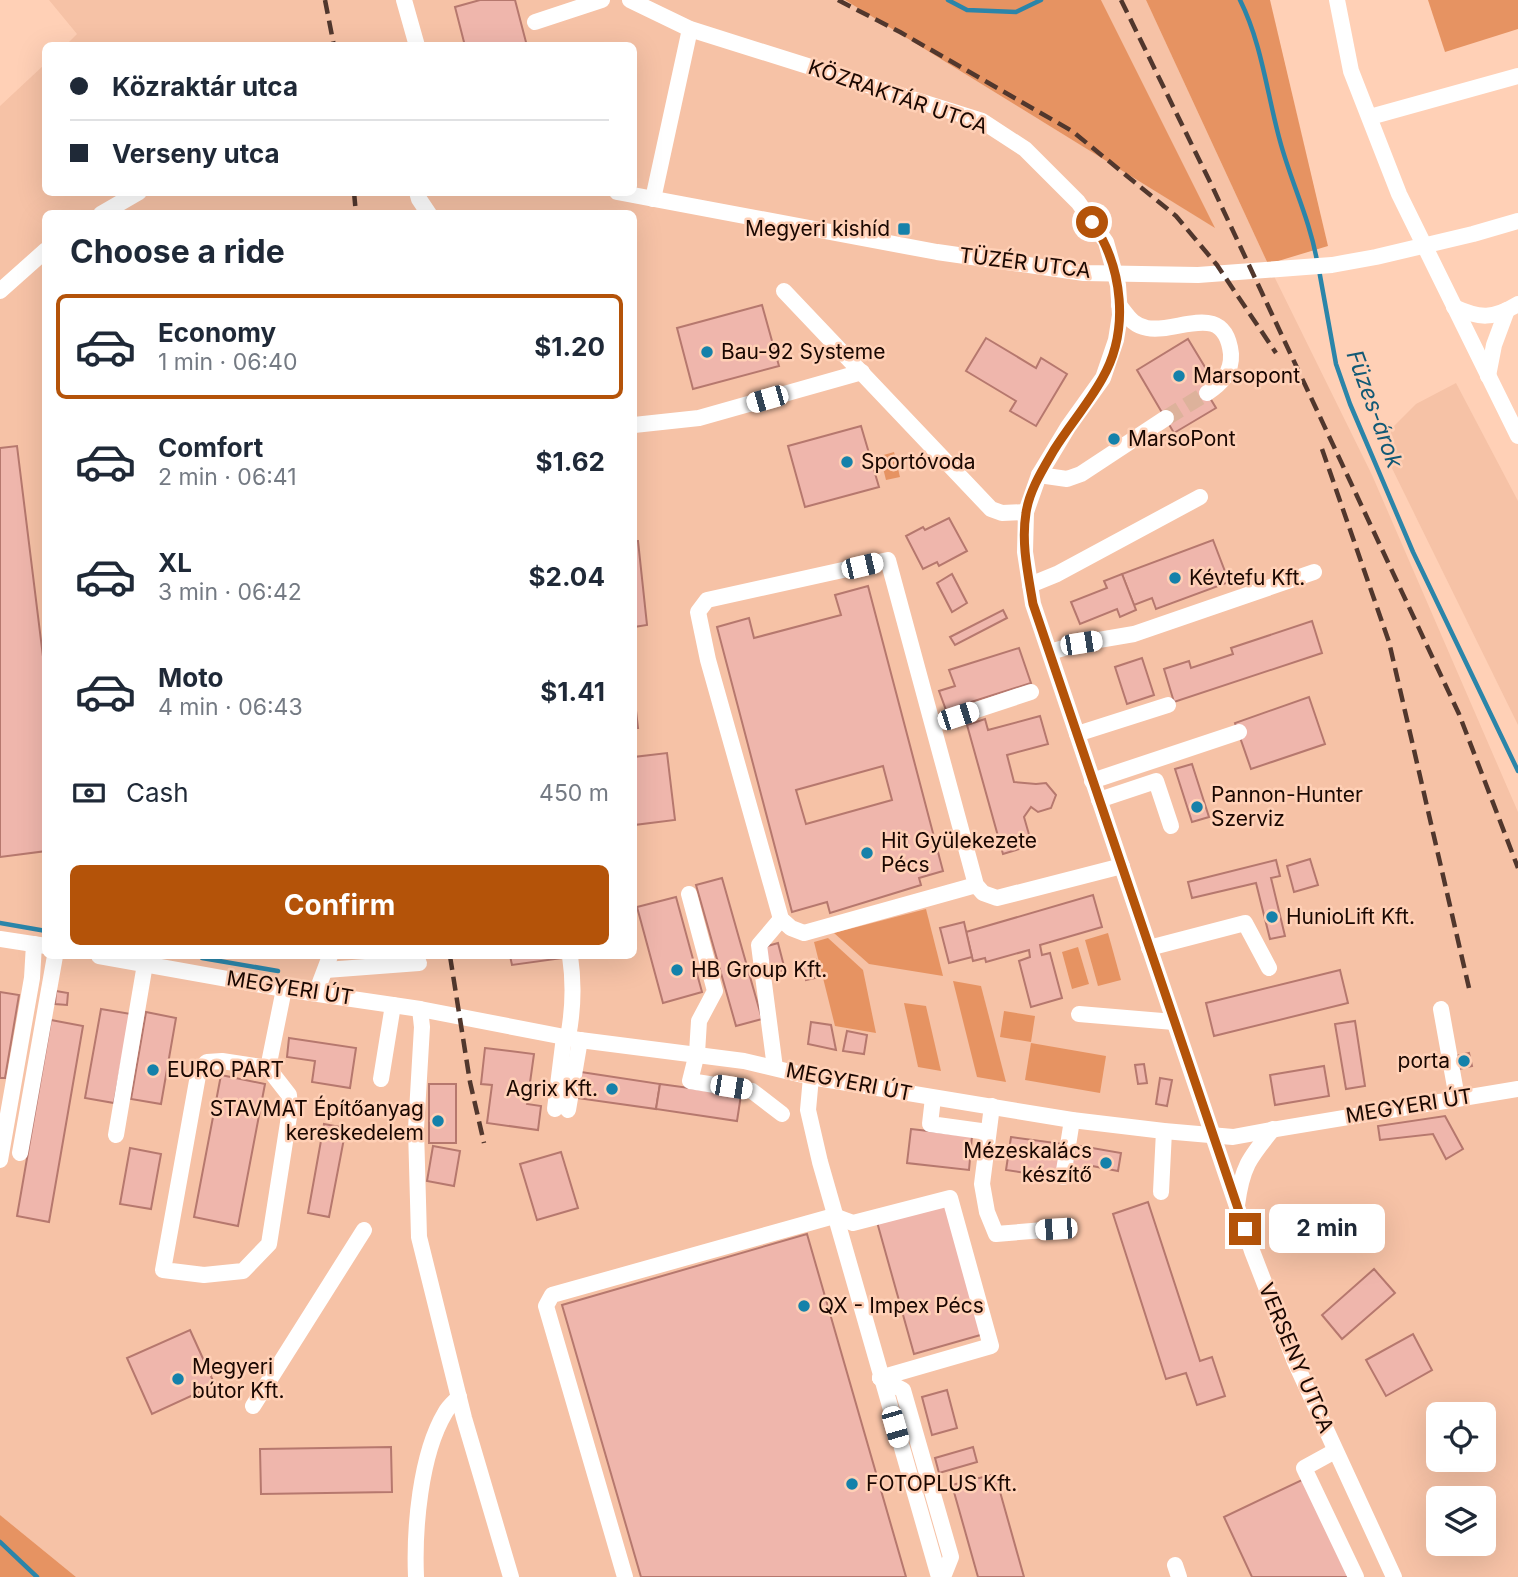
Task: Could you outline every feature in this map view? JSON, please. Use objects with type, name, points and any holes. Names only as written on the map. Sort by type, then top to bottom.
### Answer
[{"type":"street","points":[[404,0],[416,42]]},
{"type":"street","points":[[535,22],[602,0]]},
{"type":"street","name":"KÖZRAKTÁR UTCA","points":[[630,0],[690,29],[982,121],[1026,149],[1078,202],[1105,242],[1118,285],[1116,340],[1103,377],[1040,475],[1026,512],[1025,552],[1033,604],[1212,1134]]},
{"type":"street","points":[[1337,0],[1351,71],[1398,194],[1518,436]]},
{"type":"street","points":[[653,199],[690,29]]},
{"type":"street","points":[[1370,117],[1518,76]]},
{"type":"street","points":[[108,210],[132,196]]},
{"type":"street","name":"TÜZÉR UTCA","points":[[637,196],[937,252],[1084,273],[1198,275],[1289,270],[1376,257],[1518,221]]},
{"type":"street","points":[[0,291],[42,254]]},
{"type":"street","points":[[784,291],[991,509],[1002,513],[1026,512]]},
{"type":"street","points":[[1119,304],[1133,323],[1150,329]]},
{"type":"street","points":[[1454,307],[1480,317],[1513,307]]},
{"type":"street","points":[[1488,376],[1494,345],[1513,307]]},
{"type":"street","points":[[1116,340],[1131,333],[1198,321],[1214,325],[1222,331],[1229,345],[1229,366],[1221,384],[1207,393]]},
{"type":"street","points":[[637,425],[699,418],[862,372]]},
{"type":"street","points":[[1040,475],[1067,479],[1082,474],[1166,418]]},
{"type":"street","points":[[1030,585],[1057,574],[1200,497]]},
{"type":"street","points":[[976,885],[804,933],[791,928],[780,919],[708,660],[698,612],[707,600],[888,560],[976,885],[983,893],[997,898],[1096,867],[1122,866]]},
{"type":"street","points":[[1050,652],[1081,643],[1134,634],[1314,572]]},
{"type":"street","points":[[933,724],[1031,692]]},
{"type":"street","points":[[1077,734],[1168,705]]},
{"type":"street","points":[[1092,781],[1239,732]]},
{"type":"street","points":[[1099,800],[1156,781],[1171,826]]},
{"type":"street","points":[[689,894],[715,991],[699,1021],[697,1053],[691,1081],[752,1091],[782,1114]]},
{"type":"street","points":[[775,1068],[759,945],[780,919]]},
{"type":"street","points":[[1149,948],[1245,923],[1269,968]]},
{"type":"street","points":[[0,939],[40,945],[0,1160]]},
{"type":"street","points":[[20,1153],[54,959]]},
{"type":"street","name":"MEGYERI ÚT","points":[[116,959],[145,964],[195,964],[284,989],[420,1009],[571,1038],[697,1053],[811,1077],[933,1098],[1164,1132],[1233,1137],[1518,1089]]},
{"type":"street","points":[[561,1110],[571,1038],[573,974],[570,959]]},
{"type":"street","points":[[316,993],[328,963],[419,963]]},
{"type":"street","points":[[116,1135],[145,964]]},
{"type":"street","points":[[268,1068],[222,1060],[207,1062],[199,1070],[163,1270],[204,1275],[243,1271],[269,1244],[290,1110],[289,1095],[268,1068],[284,989]]},
{"type":"street","points":[[382,1079],[393,1005]]},
{"type":"street","points":[[420,1009],[422,1027],[416,1129],[419,1237],[459,1397],[511,1577]]},
{"type":"street","points":[[1441,1009],[1457,1098]]},
{"type":"street","points":[[1079,1014],[1174,1022]]},
{"type":"street","points":[[811,1077],[808,1110],[834,1216],[941,1577]]},
{"type":"street","points":[[933,1098],[930,1124],[988,1132]]},
{"type":"street","points":[[992,1106],[982,1184],[987,1212],[996,1234],[1056,1229]]},
{"type":"street","points":[[1063,1177],[1072,1119]]},
{"type":"street","points":[[1237,1207],[1241,1177],[1257,1147],[1273,1129]]},
{"type":"street","points":[[1161,1192],[1164,1132]]},
{"type":"street","name":"VERSENY UTCA","points":[[1212,1134],[1294,1362],[1394,1577]]},
{"type":"street","points":[[625,1577],[546,1306],[552,1295],[834,1216],[853,1223],[950,1198],[991,1346],[880,1378]]},
{"type":"street","points":[[253,1406],[364,1230]]},
{"type":"street","points":[[416,1577],[421,1487],[445,1412],[459,1397]]},
{"type":"street","points":[[1335,1451],[1304,1468],[1356,1577]]},
{"type":"shaded area","points":[[49,0],[845,0],[1214,227],[1101,0],[1146,0],[1268,264],[1372,475],[1518,812],[1518,1577],[76,1577],[0,1515],[0,106],[42,67],[42,196],[637,196],[637,42],[69,42],[77,34]]},
{"type":"shaded area","points":[[845,0],[1101,0],[1215,228]]},
{"type":"shaded area","points":[[1146,0],[1270,0],[1328,246],[1268,264]]},
{"type":"shaded area","points":[[1428,0],[1518,0],[1518,29],[1445,52]]},
{"type":"shaded area","points":[[1456,383],[1518,501],[1518,725],[1386,456],[1388,432],[1416,404]]},
{"type":"shaded area","points":[[894,452],[900,477],[886,480],[880,456]]},
{"type":"shaded area","points":[[926,909],[943,976],[869,964],[834,933]]},
{"type":"shaded area","points":[[1108,933],[1121,980],[1098,986],[1085,940]]},
{"type":"shaded area","points":[[828,938],[863,970],[876,1033],[835,1026],[814,942]]},
{"type":"shaded area","points":[[1078,947],[1089,984],[1072,989],[1062,952]]},
{"type":"shaded area","points":[[953,981],[981,986],[1006,1082],[977,1077]]},
{"type":"shaded area","points":[[904,1003],[926,1006],[941,1071],[918,1067]]},
{"type":"shaded area","points":[[1004,1011],[1035,1016],[1031,1042],[1000,1037]]},
{"type":"shaded area","points":[[1031,1043],[1106,1056],[1100,1093],[1025,1080]]},
{"type":"shaded area","points":[[0,1515],[76,1577],[0,1577]]},
{"type":"building","points":[[480,0],[515,0],[526,42],[464,42],[455,7]]},
{"type":"building","points":[[762,305],[779,366],[693,389],[677,328]]},
{"type":"building","points":[[986,338],[1036,368],[1041,358],[1067,374],[1036,426],[1010,411],[1016,401],[966,371]]},
{"type":"building","points":[[1188,339],[1214,382],[1204,388],[1216,408],[1174,433],[1137,370]]},
{"type":"building","points":[[861,426],[879,487],[805,507],[788,446]]},
{"type":"building","points":[[17,446],[42,649],[42,852],[0,857],[0,448]]},
{"type":"building","points":[[949,518],[967,551],[939,566],[937,562],[923,569],[906,536]]},
{"type":"building","name":"Kévtefu Kft.","points":[[1213,540],[1229,582],[1156,609],[1152,598],[1134,605],[1122,574]]},
{"type":"building","points":[[637,541],[638,541],[647,625],[637,627]]},
{"type":"building","points":[[952,574],[967,603],[952,612],[937,583]]},
{"type":"building","points":[[1122,574],[1136,610],[1120,617],[1117,609],[1080,624],[1071,602],[1107,588],[1104,581]]},
{"type":"building","points":[[868,586],[943,871],[919,878],[921,885],[830,913],[827,902],[792,912],[717,627],[749,618],[754,638],[841,615],[835,595]],"holes":[[[883,766],[892,800],[806,824],[796,790]]]},
{"type":"building","points":[[1003,610],[1007,618],[955,645],[950,637]]},
{"type":"building","points":[[1312,621],[1322,653],[1174,702],[1164,669],[1189,661],[1191,668],[1233,654],[1231,648]]},
{"type":"building","points":[[1019,648],[1031,683],[946,710],[939,691],[955,686],[949,670]]},
{"type":"building","points":[[1142,658],[1154,695],[1127,704],[1115,667]]},
{"type":"building","points":[[1309,697],[1325,744],[1251,769],[1235,723]]},
{"type":"building","points":[[1040,716],[1048,744],[1007,755],[1014,782],[1046,783],[1056,795],[1051,808],[1038,812],[1031,807],[1024,817],[1032,845],[1003,854],[967,725],[985,719],[988,730]]},
{"type":"building","points":[[667,753],[675,820],[637,825],[637,757]]},
{"type":"building","points":[[1192,764],[1209,817],[1192,822],[1175,769]]},
{"type":"building","points":[[1310,859],[1318,885],[1294,892],[1287,866]]},
{"type":"building","name":"HunioLift Kft.","points":[[1276,860],[1280,876],[1271,878],[1285,936],[1270,939],[1256,883],[1192,898],[1188,882]]},
{"type":"building","points":[[722,878],[762,1019],[736,1026],[696,885]]},
{"type":"building","points":[[1093,895],[1102,927],[1040,945],[1042,955],[1050,953],[1062,998],[1031,1007],[1019,961],[1030,957],[1029,950],[986,962],[985,958],[973,961],[966,932]]},
{"type":"building","points":[[676,897],[702,992],[663,1003],[637,907]]},
{"type":"building","points":[[964,922],[972,957],[949,963],[940,928]]},
{"type":"building","points":[[778,943],[785,970],[771,973],[764,947]]},
{"type":"building","points":[[511,959],[556,959],[512,965]]},
{"type":"building","points":[[816,960],[819,977],[806,980],[802,963]]},
{"type":"building","points":[[1340,970],[1348,1003],[1214,1036],[1206,1003]]},
{"type":"building","points":[[56,991],[68,993],[67,1005],[55,1004]]},
{"type":"building","points":[[0,992],[19,995],[5,1078],[0,1078]]},
{"type":"building","points":[[101,1009],[131,1014],[114,1103],[85,1098]]},
{"type":"building","points":[[146,1012],[176,1018],[161,1104],[131,1099]]},
{"type":"building","points":[[51,1020],[83,1026],[49,1222],[17,1216]]},
{"type":"building","points":[[1355,1021],[1365,1086],[1346,1089],[1335,1024]]},
{"type":"building","points":[[811,1022],[831,1025],[836,1050],[808,1044]]},
{"type":"building","points":[[847,1031],[867,1035],[864,1054],[843,1051]]},
{"type":"building","points":[[289,1038],[356,1048],[350,1088],[312,1082],[315,1061],[287,1057]]},
{"type":"building","points":[[485,1048],[534,1054],[527,1104],[541,1106],[538,1130],[487,1123],[492,1085],[481,1084]]},
{"type":"building","name":"porta","points":[[1469,1053],[1472,1066],[1459,1069],[1456,1056]]},
{"type":"building","points":[[1144,1064],[1147,1083],[1138,1084],[1135,1065]]},
{"type":"building","points":[[1324,1066],[1329,1096],[1275,1105],[1270,1075]]},
{"type":"building","points":[[581,1072],[660,1084],[656,1109],[577,1098]]},
{"type":"building","points":[[221,1075],[265,1084],[238,1226],[194,1217]]},
{"type":"building","points":[[1160,1078],[1172,1080],[1167,1106],[1156,1104]]},
{"type":"building","points":[[429,1084],[456,1084],[456,1143],[429,1143]]},
{"type":"building","points":[[660,1084],[741,1095],[737,1121],[656,1109]]},
{"type":"building","points":[[1445,1116],[1463,1149],[1446,1159],[1433,1134],[1380,1140],[1378,1126]]},
{"type":"building","points":[[324,1124],[346,1128],[329,1217],[308,1213]]},
{"type":"building","points":[[911,1129],[972,1136],[969,1170],[907,1163]]},
{"type":"building","points":[[1011,1137],[1063,1144],[1058,1178],[1006,1170]]},
{"type":"building","points":[[1075,1145],[1121,1153],[1118,1171],[1087,1165],[1085,1178],[1070,1175]]},
{"type":"building","points":[[433,1146],[460,1151],[454,1186],[427,1181]]},
{"type":"building","points":[[130,1148],[161,1154],[151,1209],[120,1204]]},
{"type":"building","points":[[561,1152],[578,1208],[537,1220],[520,1164]]},
{"type":"building","points":[[1148,1202],[1200,1361],[1212,1357],[1225,1396],[1197,1405],[1186,1373],[1166,1379],[1113,1214]]},
{"type":"building","points":[[947,1203],[984,1334],[914,1354],[877,1222]]},
{"type":"building","points":[[807,1234],[906,1577],[641,1577],[562,1305]]},
{"type":"building","points":[[1374,1269],[1395,1293],[1342,1339],[1322,1315]]},
{"type":"building","points":[[190,1330],[215,1385],[152,1414],[127,1358]]},
{"type":"building","points":[[1413,1334],[1432,1370],[1386,1396],[1366,1360]]},
{"type":"building","points":[[947,1390],[957,1428],[932,1435],[922,1397]]},
{"type":"building","points":[[391,1447],[392,1492],[261,1494],[260,1449]]},
{"type":"building","points":[[973,1447],[977,1462],[939,1473],[935,1458]]},
{"type":"building","points":[[995,1474],[1024,1577],[978,1577],[952,1485]]},
{"type":"building","points":[[1304,1479],[1350,1577],[1252,1577],[1224,1517]]},
{"type":"waterway","name":"Füzes-árok","points":[[948,0],[967,10],[1016,12],[1041,0]]},
{"type":"waterway","name":"Füzes-árok","points":[[1240,0],[1254,34],[1280,141],[1310,231],[1317,261]]},
{"type":"waterway","name":"Füzes-árok","points":[[1319,270],[1336,364],[1350,404],[1413,552],[1518,771]]},
{"type":"waterway","points":[[0,923],[42,930]]},
{"type":"waterway","points":[[208,959],[278,971]]},
{"type":"waterway","points":[[0,1542],[37,1577]]},
{"type":"tunnel","points":[[1166,418],[1207,393]]},
{"type":"railway","points":[[325,0],[333,42]]},
{"type":"railway","points":[[838,0],[900,32],[1072,131],[1176,216],[1217,265],[1276,353]]},
{"type":"railway","points":[[1121,0],[1212,186],[1459,714],[1518,868]]},
{"type":"railway","points":[[354,196],[356,210]]},
{"type":"railway","points":[[1322,449],[1389,642],[1469,988]]},
{"type":"railway","points":[[450,959],[470,1082],[484,1143]]},
{"type":"place","name":"Megyeri kishíd","points":[[904,229]]},
{"type":"place","name":"Bau-92 Systeme","points":[[707,352]]},
{"type":"place","name":"Marsopont","points":[[1179,376]]},
{"type":"place","name":"MarsoPont","points":[[1114,439]]},
{"type":"place","name":"Sportóvoda","points":[[847,462]]},
{"type":"place","name":"Kévtefu Kft.","points":[[1175,578]]},
{"type":"place","name":"Pannon-Hunter Szerviz","points":[[1197,807]]},
{"type":"place","name":"Hit Gyülekezete Pécs","points":[[867,853]]},
{"type":"place","name":"HunioLift Kft.","points":[[1272,917]]},
{"type":"place","name":"HB Group Kft.","points":[[677,970]]},
{"type":"place","name":"porta","points":[[1464,1061]]},
{"type":"place","name":"EURO PART","points":[[153,1070]]},
{"type":"place","name":"Agrix Kft.","points":[[612,1089]]},
{"type":"place","name":"STAVMAT Építőanyag kereskedelem","points":[[438,1121]]},
{"type":"place","name":"Mézeskalács készítő","points":[[1106,1163]]},
{"type":"place","name":"QX - Impex Pécs","points":[[804,1306]]},
{"type":"place","name":"Megyeri bútor Kft.","points":[[178,1379]]},
{"type":"place","name":"FOTOPLUS Kft.","points":[[852,1484]]},
{"type":"route","points":[[1092,222],[1105,242],[1118,285],[1120,315],[1116,340],[1103,377],[1040,475],[1026,512],[1025,552],[1033,604],[1245,1229]]}]
